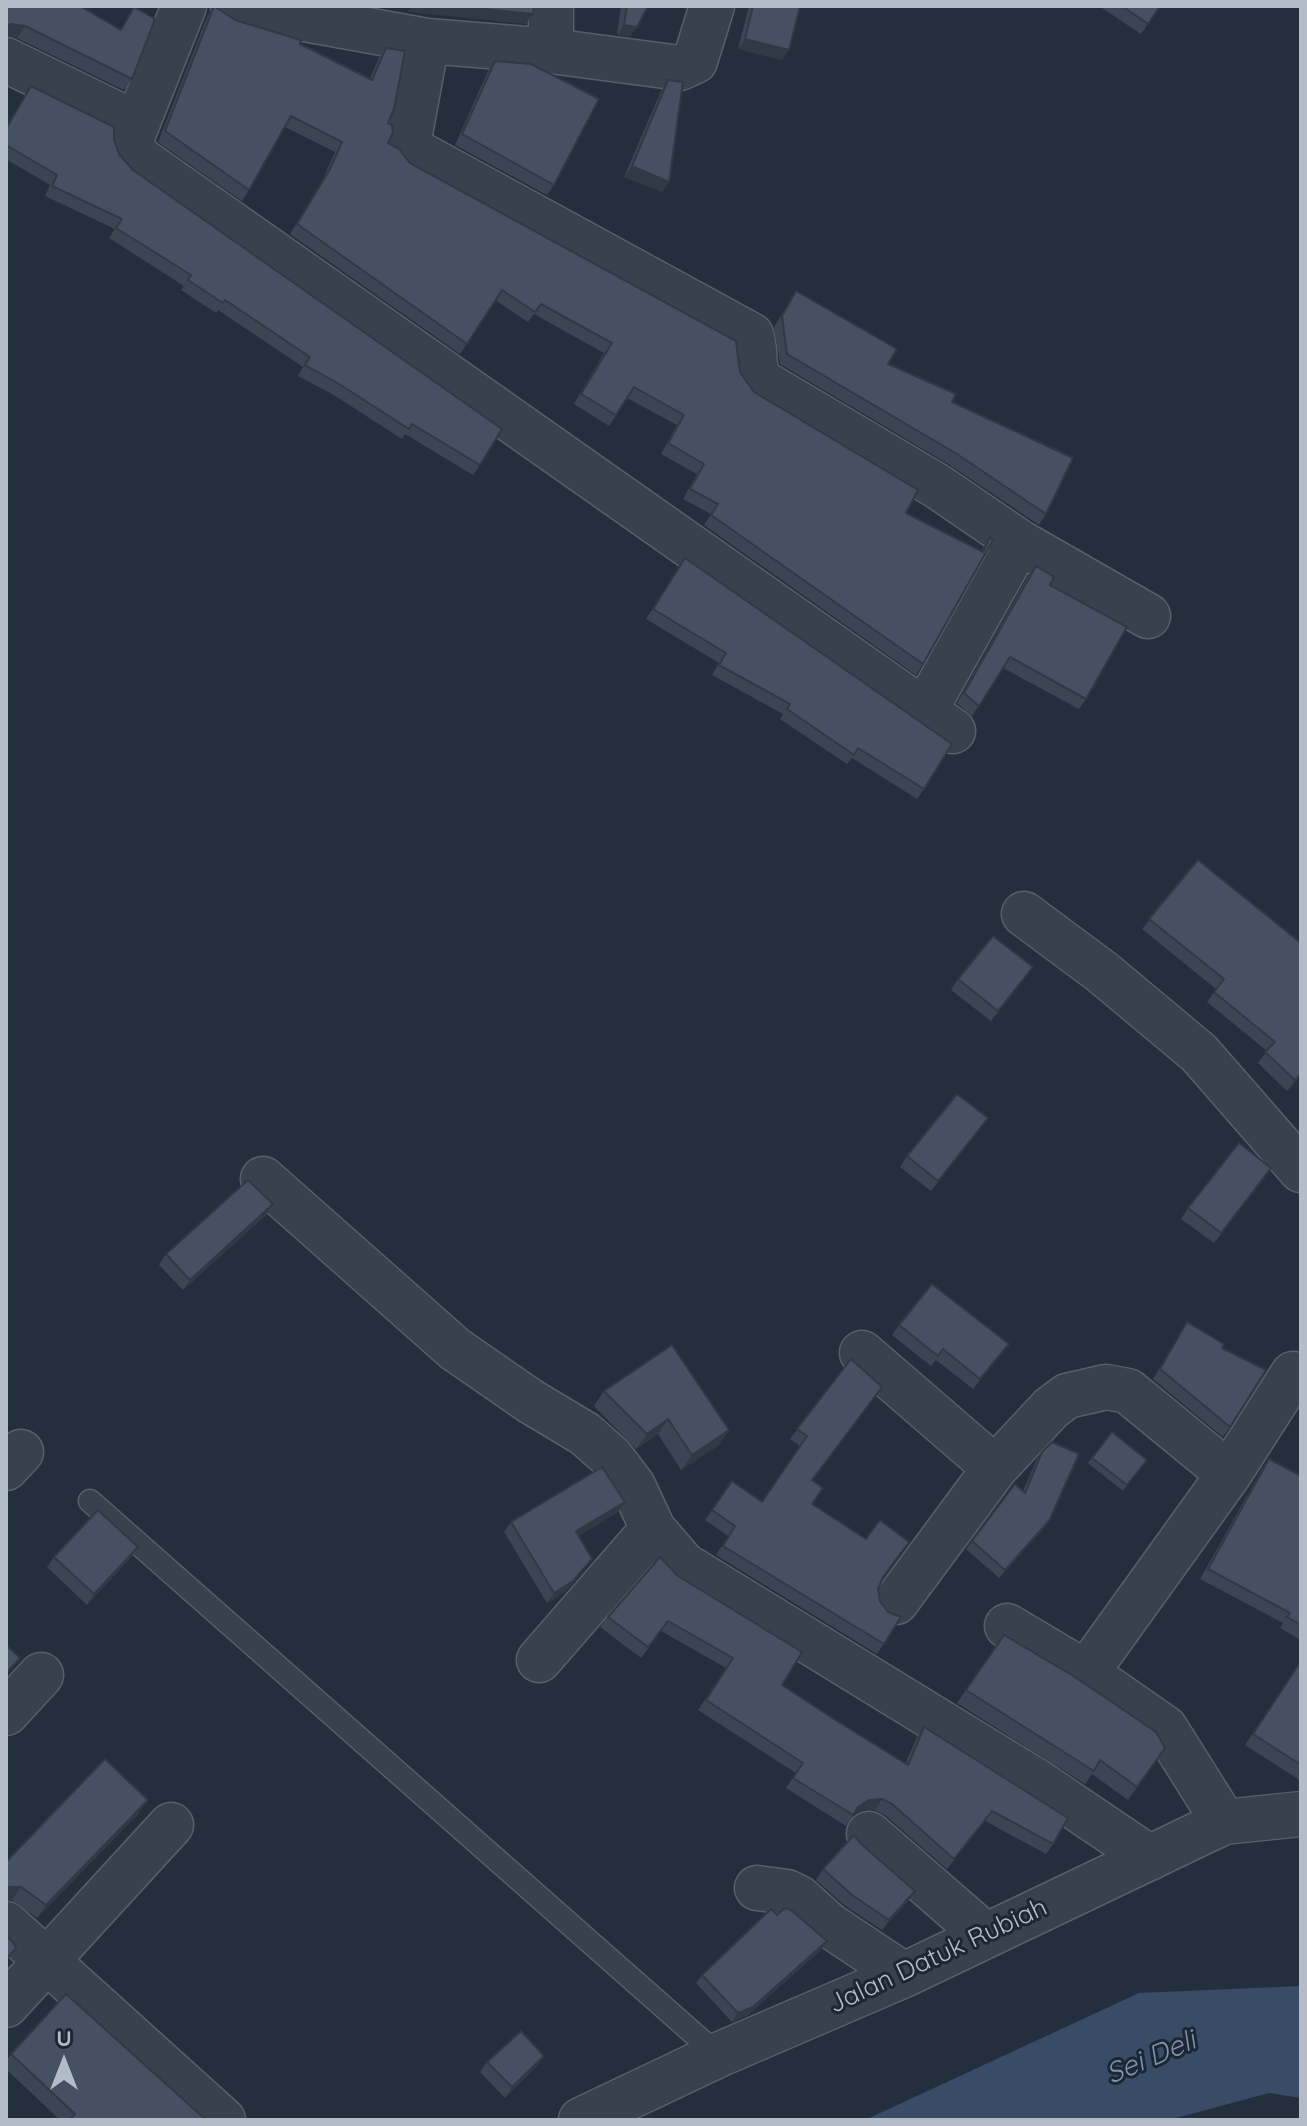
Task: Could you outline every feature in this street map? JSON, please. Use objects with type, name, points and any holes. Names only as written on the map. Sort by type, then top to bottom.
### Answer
[{"type":"street","points":[[184,6],[137,124],[132,149],[141,160],[939,721],[1019,542]]},
{"type":"street","points":[[233,6],[680,68],[695,61],[712,6]]},
{"type":"street","points":[[551,6],[551,51]]},
{"type":"street","points":[[408,28],[409,139],[416,152],[751,335],[754,371],[760,381],[937,486],[1019,542],[1148,616]]},
{"type":"street","points":[[6,60],[137,124]]},
{"type":"street","points":[[1024,914],[1102,972],[1199,1053],[1301,1170]]},
{"type":"street","points":[[263,1179],[455,1349],[585,1434],[611,1457],[633,1486],[653,1529],[684,1565],[1036,1781],[1150,1858]]},
{"type":"street","points":[[862,1353],[995,1468]]},
{"type":"street","points":[[1086,1673],[1229,1474],[1293,1374]]},
{"type":"street","points":[[896,1602],[995,1468],[1051,1408],[1067,1396],[1106,1387],[1128,1391],[1229,1474]]},
{"type":"street","points":[[539,1660],[653,1529]]},
{"type":"street","points":[[1007,1626],[1086,1673],[1165,1728],[1224,1822]]},
{"type":"street","points":[[6,1713],[41,1675]]},
{"type":"street","name":"Jalan Datuk Rubiah","points":[[581,2120],[718,2055],[904,1975],[1224,1822],[1301,1814]]},
{"type":"street","points":[[6,2005],[171,1825]]},
{"type":"street","points":[[869,1834],[985,1935]]},
{"type":"street","points":[[757,1888],[787,1892],[799,1898],[829,1925],[904,1975]]},
{"type":"street","points":[[6,1924],[205,2114]]},
{"type":"lane","points":[[90,1501],[718,2055]]},
{"type":"water","name":"Sei Deli","points":[[1301,1986],[1301,2098],[1269,2093],[1169,2120],[865,2120],[1139,1993]]},
{"type":"building","points":[[6,6],[80,6],[121,30],[134,7],[155,19],[132,79],[25,26],[6,26]]},
{"type":"building","points":[[214,6],[235,20],[301,40],[300,44],[372,80],[386,48],[405,51],[394,109],[388,123],[392,125],[393,132],[388,143],[399,149],[410,163],[736,341],[740,372],[754,392],[918,490],[906,513],[983,552],[990,537],[993,540],[923,664],[711,515],[718,504],[690,489],[704,464],[668,443],[684,415],[634,387],[616,415],[581,394],[612,343],[541,304],[535,312],[502,290],[467,344],[297,224],[330,169],[342,142],[291,116],[249,190],[165,131]]},
{"type":"building","points":[[454,6],[534,6],[533,14]]},
{"type":"building","points":[[627,6],[648,6],[637,27],[624,25]]},
{"type":"building","points":[[753,6],[800,6],[789,50],[745,39]]},
{"type":"building","points":[[1122,6],[1160,6],[1148,24]]},
{"type":"building","points":[[495,61],[531,64],[599,99],[554,185],[462,134]]},
{"type":"building","points":[[668,80],[683,82],[669,182],[632,166]]},
{"type":"building","points":[[31,86],[114,127],[119,154],[133,170],[502,429],[480,465],[412,424],[409,429],[305,365],[310,357],[225,300],[223,303],[188,280],[191,275],[116,228],[122,219],[52,186],[57,175],[6,145],[6,129]]},
{"type":"building","points":[[796,291],[897,349],[888,364],[956,394],[952,402],[1073,458],[1046,514],[957,454],[787,354],[782,316]]},
{"type":"building","points":[[685,558],[952,744],[924,789],[858,748],[854,755],[787,709],[790,704],[719,665],[726,653],[653,609]]},
{"type":"building","points":[[1036,566],[1054,577],[1050,585],[1127,627],[1086,699],[1010,657],[979,706],[964,693]]},
{"type":"building","points":[[1198,860],[1301,943],[1301,1074],[1295,1080],[1265,1052],[1275,1042],[1214,992],[1224,979],[1149,919]]},
{"type":"building","points":[[993,936],[1033,967],[998,1011],[958,979]]},
{"type":"building","points":[[957,1094],[988,1118],[938,1181],[907,1156]]},
{"type":"building","points":[[1239,1143],[1271,1168],[1221,1233],[1188,1208]]},
{"type":"building","points":[[248,1180],[273,1204],[190,1280],[166,1254]]},
{"type":"building","points":[[932,1284],[1009,1344],[980,1379],[943,1349],[938,1356],[899,1325]]},
{"type":"building","points":[[1187,1322],[1224,1344],[1222,1348],[1266,1370],[1230,1427],[1160,1369]]},
{"type":"building","points":[[672,1345],[729,1430],[692,1455],[668,1419],[647,1434],[604,1391]]},
{"type":"building","points":[[851,1359],[882,1387],[812,1480],[823,1488],[812,1504],[866,1539],[880,1520],[909,1542],[883,1577],[878,1589],[880,1601],[888,1612],[901,1617],[884,1644],[723,1546],[735,1526],[712,1510],[732,1481],[762,1502],[807,1436],[797,1429]]},
{"type":"building","points":[[1112,1432],[1147,1460],[1127,1485],[1092,1458]]},
{"type":"building","points":[[1052,1442],[1079,1454],[1049,1521],[1005,1570],[972,1541],[1015,1484],[1025,1493],[1042,1452]]},
{"type":"building","points":[[1269,1459],[1301,1476],[1301,1625],[1287,1617],[1290,1613],[1208,1569]]},
{"type":"building","points":[[602,1467],[625,1502],[576,1531],[592,1559],[573,1581],[554,1593],[511,1522]]},
{"type":"building","points":[[98,1510],[138,1547],[94,1594],[54,1557]]},
{"type":"building","points":[[660,1557],[678,1576],[802,1652],[782,1685],[908,1765],[924,1727],[1068,1818],[1053,1844],[992,1811],[954,1859],[892,1804],[882,1799],[869,1800],[858,1807],[853,1815],[793,1778],[803,1763],[706,1700],[733,1658],[668,1621],[648,1647],[608,1617]]},
{"type":"building","points":[[1004,1635],[1075,1677],[1156,1732],[1165,1748],[1137,1787],[1100,1760],[1094,1771],[966,1690]]},
{"type":"building","points":[[6,1645],[20,1658],[6,1673]]},
{"type":"building","points":[[1301,1661],[1301,1765],[1253,1734]]},
{"type":"building","points":[[105,1759],[148,1800],[46,1905],[21,1887],[6,1888],[6,1862]]},
{"type":"building","points":[[854,1835],[915,1891],[889,1920],[852,1895],[823,1869]]},
{"type":"building","points":[[785,1908],[827,1941],[753,2007],[738,2013],[702,1975],[771,1909],[777,1915]]},
{"type":"building","points":[[6,1936],[16,1948],[6,1959]]},
{"type":"building","points":[[66,1994],[206,2120],[69,2120],[75,2114],[11,2054]]},
{"type":"building","points":[[521,2031],[544,2056],[512,2087],[487,2062]]}]
